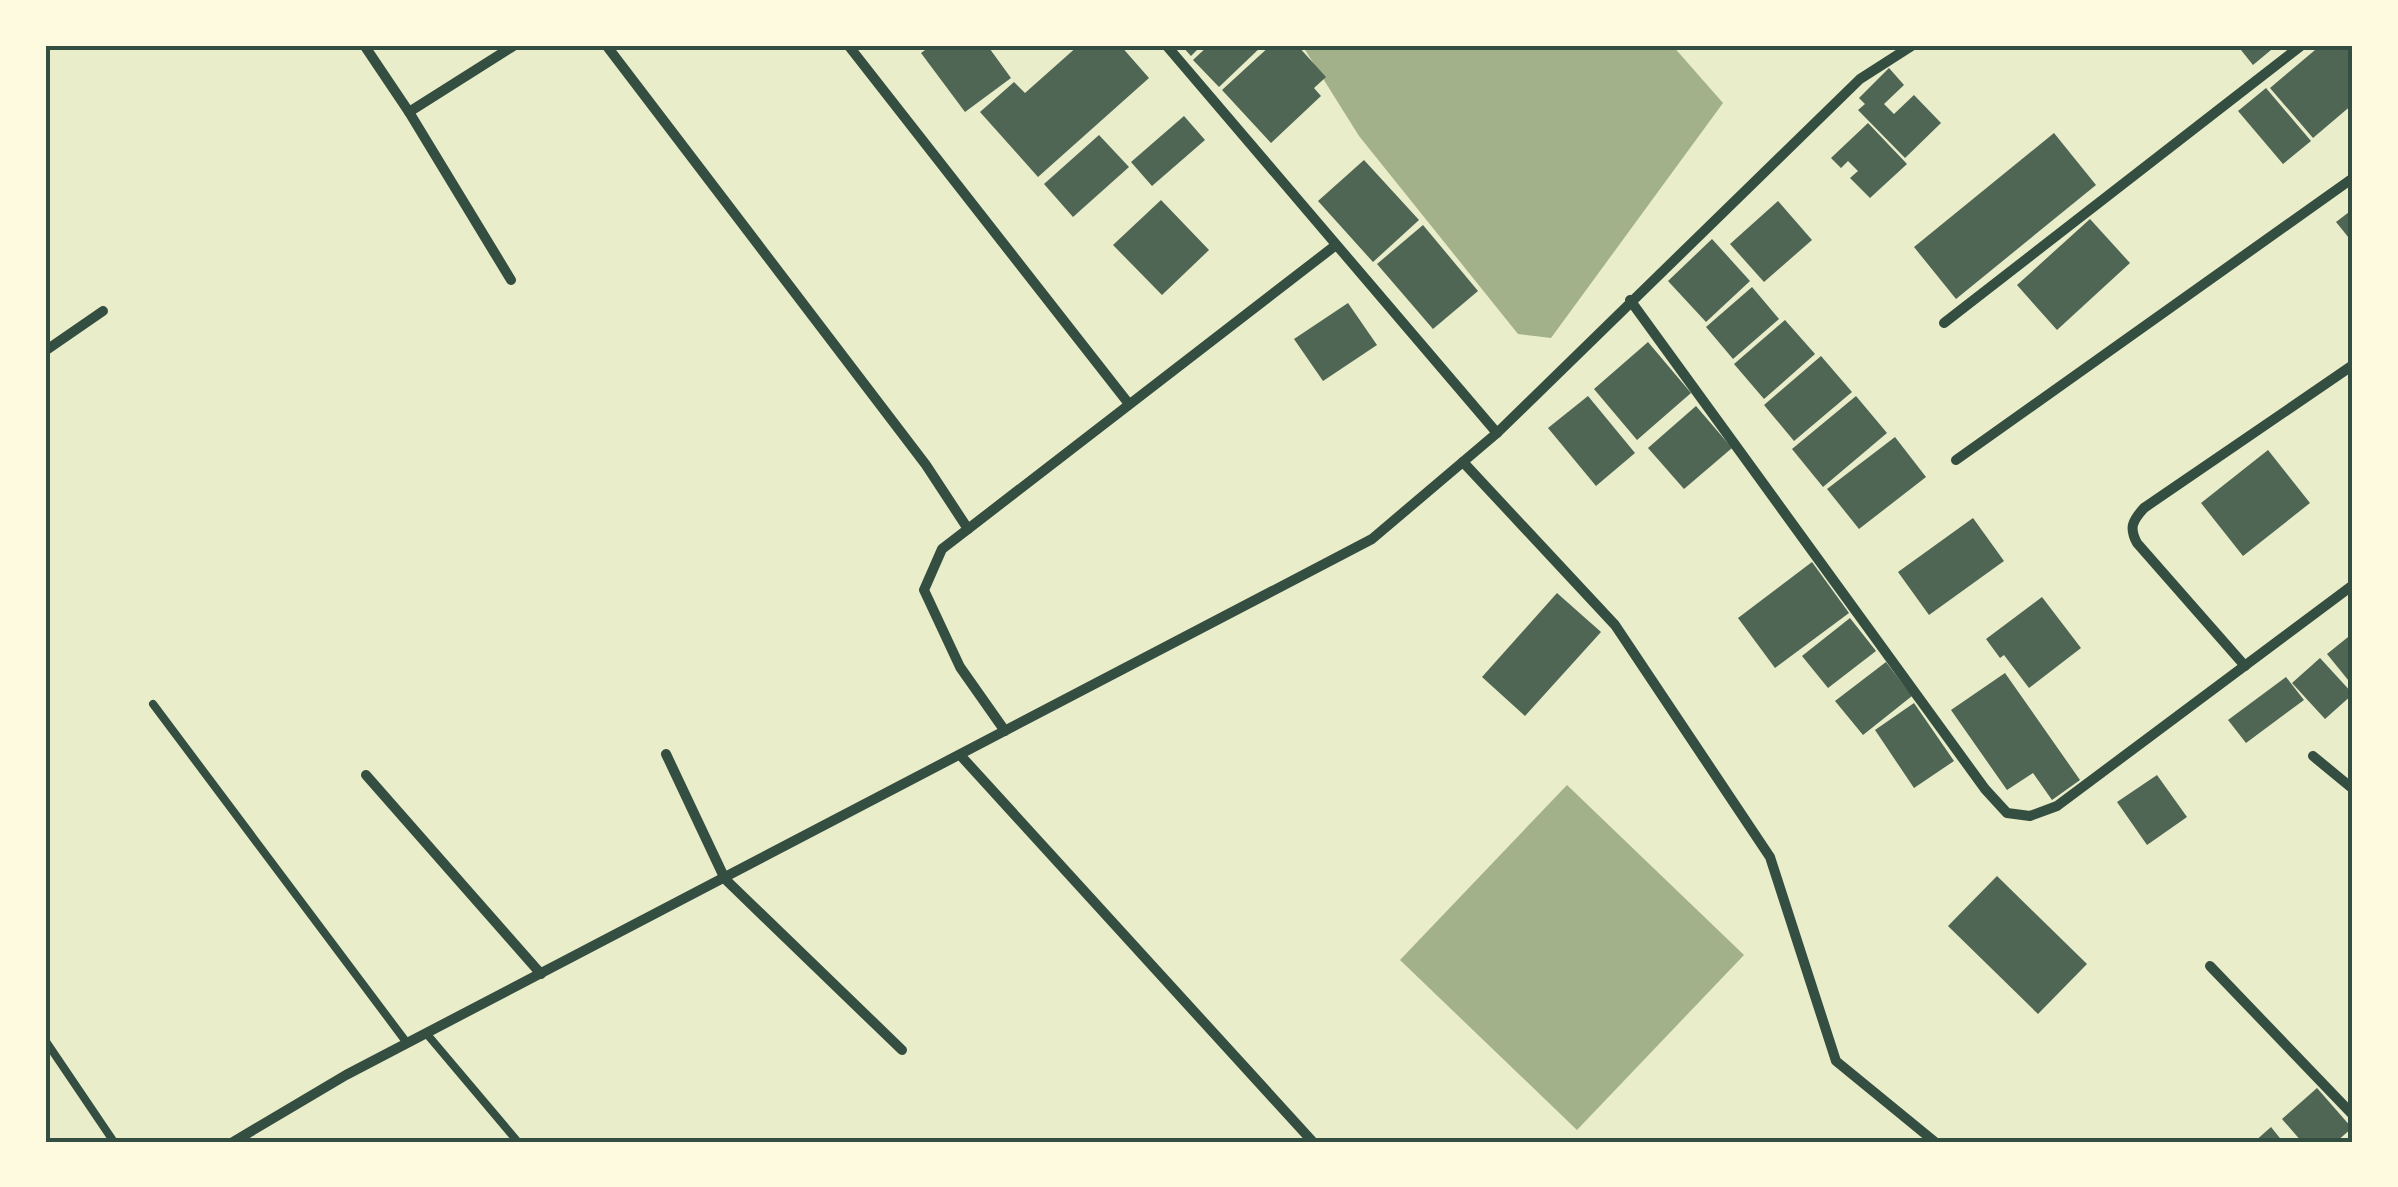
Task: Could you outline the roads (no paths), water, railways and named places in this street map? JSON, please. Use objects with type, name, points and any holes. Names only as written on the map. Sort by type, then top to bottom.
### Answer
[{"type":"street","points":[[364,45],[410,112],[510,280]]},
{"type":"street","points":[[410,112],[516,45]]},
{"type":"street","points":[[606,45],[926,465],[968,529]]},
{"type":"street","points":[[848,45],[1129,404]]},
{"type":"street","points":[[1166,45],[1496,434]]},
{"type":"street","points":[[1944,323],[2302,45]]},
{"type":"street","points":[[234,1142],[407,1043],[1372,540],[1496,434],[1860,79],[1905,47]]},
{"type":"street","points":[[1956,460],[2353,178]]},
{"type":"street","points":[[1005,731],[960,667],[924,590],[942,549],[1336,245]]},
{"type":"street","points":[[1630,300],[1985,790],[2007,814],[2030,816],[2057,806],[2353,585]]},
{"type":"street","points":[[45,351],[103,311]]},
{"type":"street","points":[[2245,666],[2137,544],[2131,532],[2133,520],[2144,508],[2353,364]]},
{"type":"street","points":[[1463,462],[1615,625],[1770,857],[1836,1061],[1934,1142]]},
{"type":"street","points":[[666,754],[725,878],[902,1050]]},
{"type":"street","points":[[962,756],[1305,1139]]},
{"type":"street","points":[[2314,756],[2353,789]]},
{"type":"street","points":[[366,775],[541,974]]},
{"type":"street","points":[[2210,966],[2353,1115]]},
{"type":"lane","points":[[153,704],[407,1043]]},
{"type":"lane","points":[[426,1033],[518,1142]]},
{"type":"lane","points":[[45,1040],[114,1142]]}]
